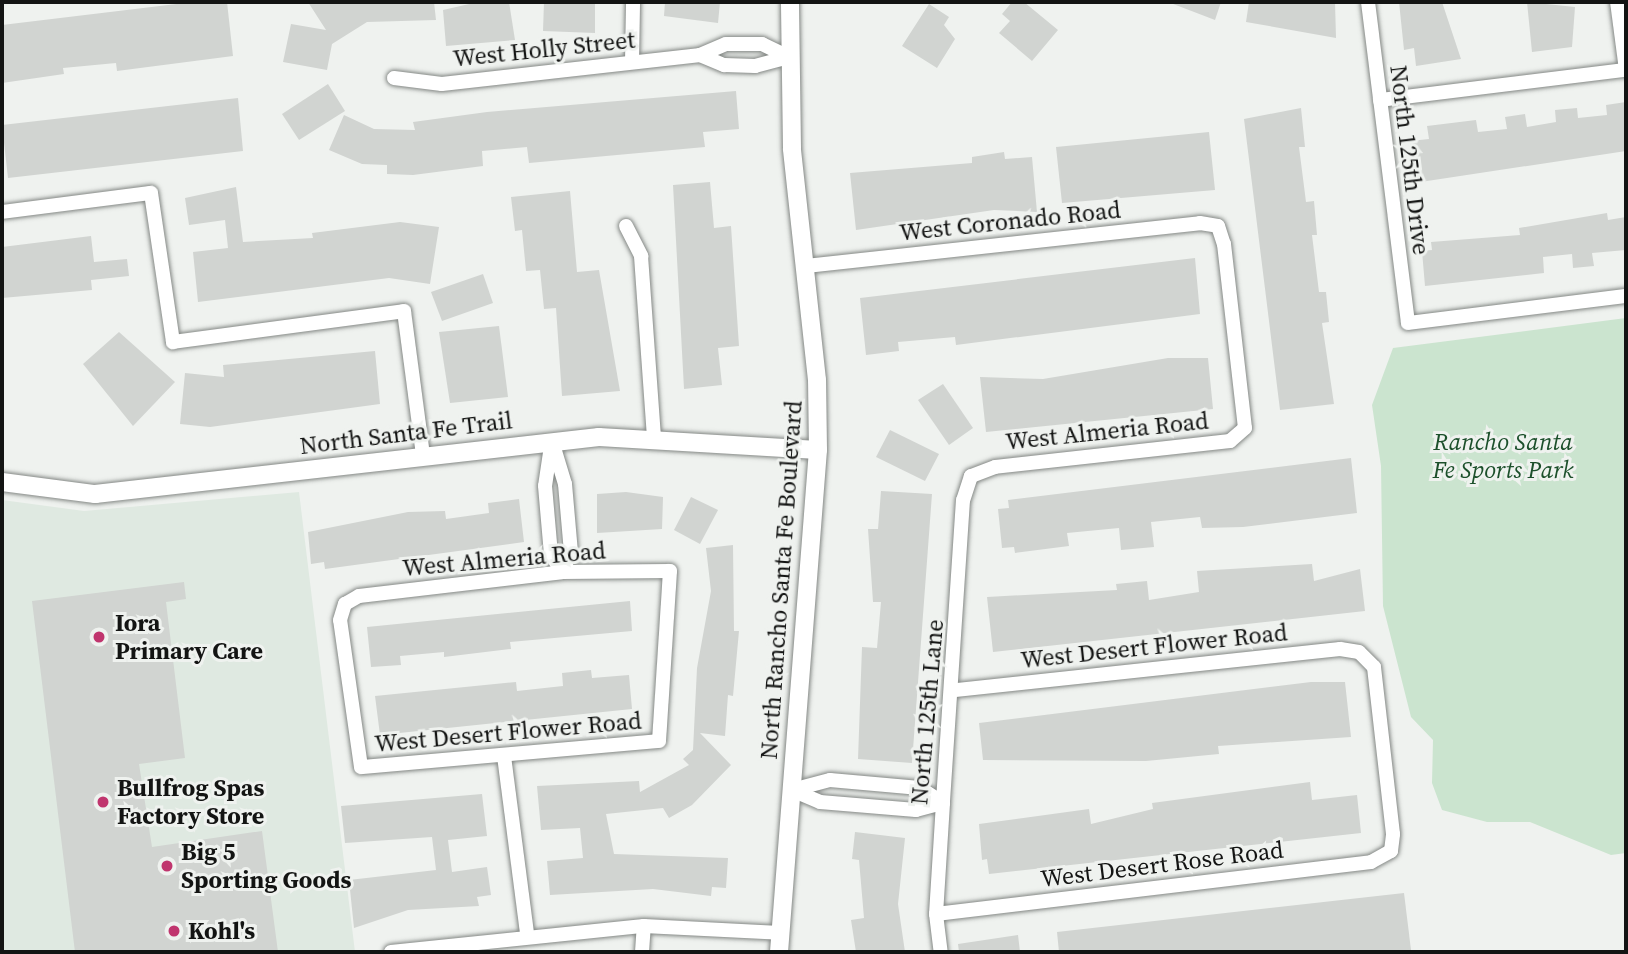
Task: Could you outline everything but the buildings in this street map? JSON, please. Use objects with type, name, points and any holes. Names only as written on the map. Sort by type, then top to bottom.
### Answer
[{"type":"street","points":[[632,62],[633,2]]},
{"type":"street","name":"North Rancho Santa Fe Boulevard","points":[[779,952],[818,450],[789,57],[790,2]]},
{"type":"street","name":"North 125th Drive","points":[[1368,2],[1408,323],[1626,296]]},
{"type":"street","points":[[1380,100],[1626,70],[1617,2]]},
{"type":"street","name":"West Holly Street","points":[[394,78],[442,84],[700,55],[726,44],[762,44],[789,57]]},
{"type":"street","name":"West Holly Street","points":[[700,55],[724,65],[755,66],[789,57]]},
{"type":"street","points":[[2,212],[151,194],[173,342],[404,311],[422,455]]},
{"type":"street","points":[[626,226],[641,256],[654,436]]},
{"type":"street","name":"West Coronado Road","points":[[806,266],[1218,226],[1245,428]]},
{"type":"street","name":"West Almeria Road","points":[[971,477],[995,467],[1230,441],[1245,428]]},
{"type":"street","name":"North Santa Fe Trail","points":[[2,482],[95,494],[552,441],[654,436],[818,450]]},
{"type":"street","points":[[552,441],[545,486],[551,554],[562,572]]},
{"type":"street","name":"North 125th Lane","points":[[941,952],[936,914],[943,803],[955,690],[963,500],[971,477]]},
{"type":"street","name":"West Almeria Road","points":[[361,767],[340,620],[345,604],[359,596],[562,572],[670,571],[659,741]]},
{"type":"street","name":"West Desert Flower Road","points":[[955,690],[1340,649],[1359,652],[1374,667],[1391,851]]},
{"type":"street","name":"West Desert Flower Road","points":[[361,767],[659,741]]},
{"type":"street","points":[[504,756],[527,933]]},
{"type":"street","points":[[792,790],[822,779],[920,788],[943,803]]},
{"type":"street","points":[[792,790],[820,802],[915,810],[943,803]]},
{"type":"street","name":"West Desert Rose Road","points":[[936,914],[1371,862],[1391,851]]},
{"type":"street","points":[[642,952],[644,926]]},
{"type":"street","points":[[391,951],[527,933],[644,926],[780,933]]},
{"type":"shaded area","points":[[299,492],[355,952],[2,952],[2,500],[84,511]]},
{"type":"green space","name":"Rancho Santa Fe Sports Park","points":[[1626,318],[1626,853],[1611,855],[1530,822],[1487,822],[1442,810],[1432,783],[1433,740],[1411,717],[1383,606],[1381,466],[1372,405],[1393,348]]},
{"type":"place","name":"Iora Primary Care","points":[[99,637]]},
{"type":"place","name":"Bullfrog Spas Factory Store","points":[[103,802]]},
{"type":"place","name":"Big 5 Sporting Goods","points":[[167,866]]},
{"type":"place","name":"Kohl's","points":[[174,931]]}]
